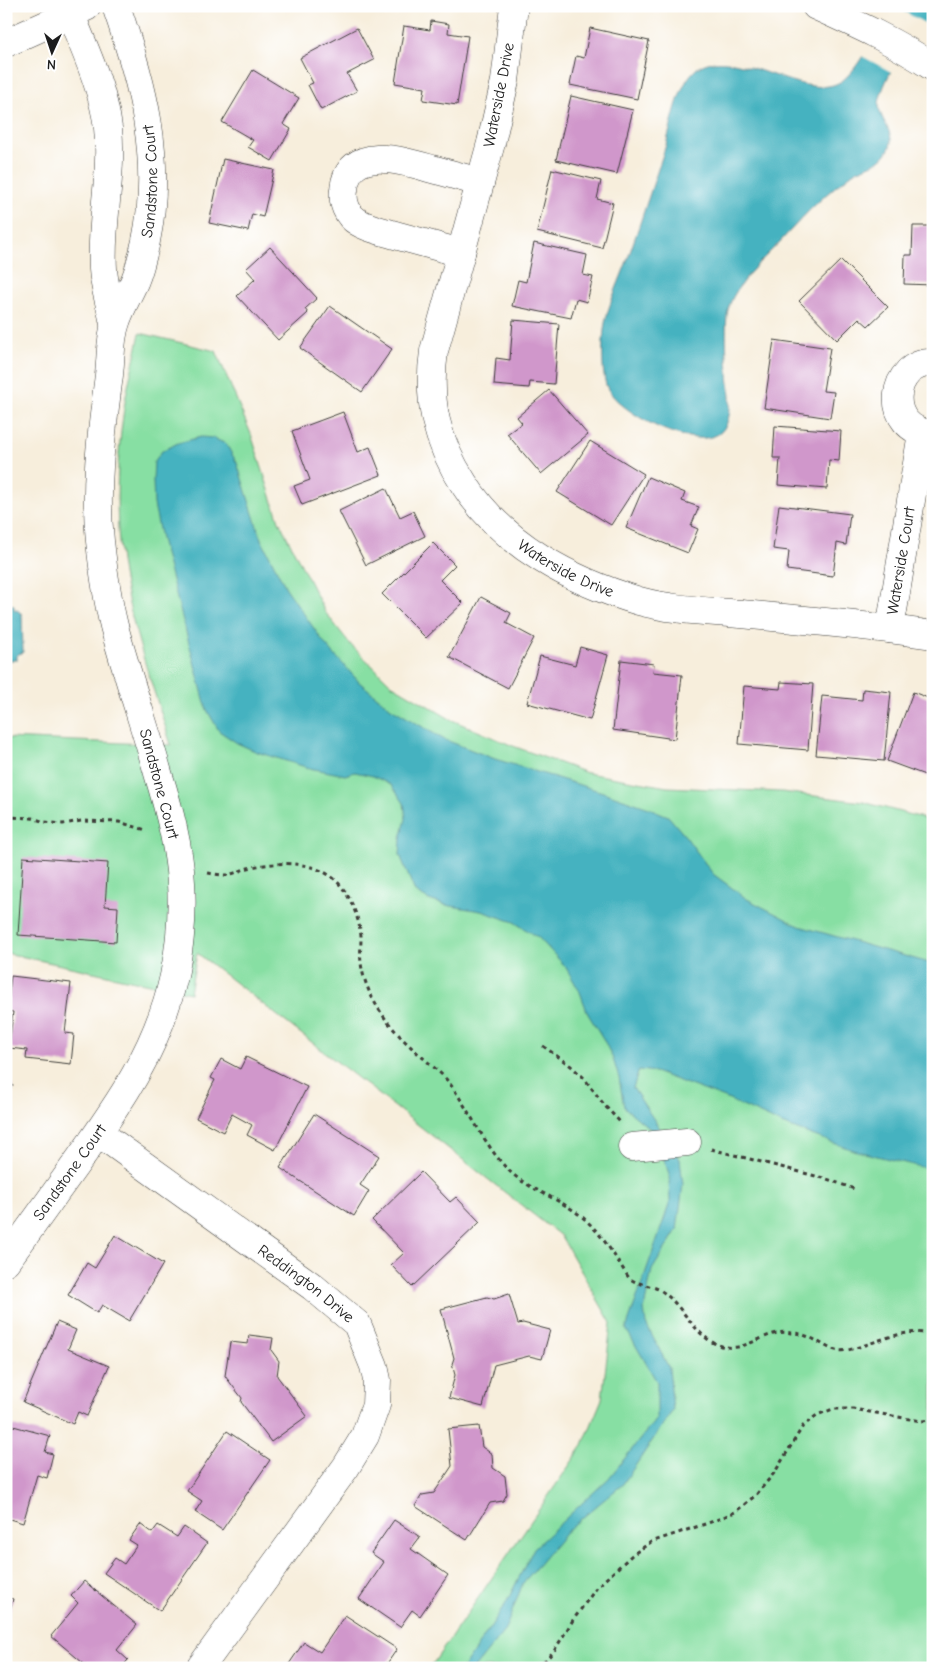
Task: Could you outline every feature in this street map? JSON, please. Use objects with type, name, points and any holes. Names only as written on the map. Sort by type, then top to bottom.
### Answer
[{"type":"street","name":"Sandstone Court","points":[[114,324],[137,276],[146,239],[151,198],[152,154],[145,103],[134,57],[116,6]]},
{"type":"street","name":"Waterside Drive","points":[[514,6],[505,81],[480,182],[434,351],[432,377],[434,409],[441,443],[452,466],[471,496],[495,523],[542,559],[584,582],[641,602],[676,608],[890,629],[933,636]]},
{"type":"street","points":[[816,6],[868,30],[924,61]]},
{"type":"street","name":"Sandstone Court","points":[[6,1261],[137,1074],[151,1045],[167,1002],[176,966],[182,912],[181,881],[170,813],[114,625],[104,578],[99,536],[98,486],[101,436],[114,324],[103,270],[103,238],[110,167],[108,129],[103,103],[79,10]]},
{"type":"street","points":[[6,43],[79,10]]},
{"type":"street","points":[[461,253],[375,229],[358,222],[350,215],[344,203],[347,177],[355,166],[368,160],[382,158],[401,160],[480,182]]},
{"type":"street","name":"Waterside Court","points":[[890,629],[928,434],[909,426],[900,414],[897,402],[899,387],[906,375],[916,367],[933,363]]},
{"type":"street","name":"Reddington Drive","points":[[98,1132],[313,1287],[358,1324],[374,1366],[377,1380],[376,1406],[365,1436],[346,1467],[200,1668]]},
{"type":"street","points":[[642,1146],[686,1142]]},
{"type":"path","points":[[6,817],[32,818],[62,824],[81,821],[119,822],[148,830],[176,846]]},
{"type":"path","points":[[199,873],[226,875],[248,868],[279,864],[306,865],[330,875],[346,892],[354,908],[359,922],[361,963],[368,990],[387,1020],[408,1045],[445,1079],[463,1102],[492,1149],[518,1179],[570,1208],[587,1221],[604,1239],[629,1278],[634,1282],[660,1290],[676,1303],[701,1335],[718,1345],[735,1347],[786,1332],[805,1335],[832,1350],[846,1351],[895,1335],[913,1333],[933,1335]]},
{"type":"path","points":[[543,1046],[584,1078],[605,1106],[642,1146]]},
{"type":"path","points":[[686,1142],[827,1179],[857,1190]]},
{"type":"path","points":[[538,1668],[554,1651],[573,1620],[598,1586],[632,1555],[651,1542],[735,1512],[756,1495],[775,1472],[803,1426],[817,1415],[834,1409],[853,1409],[921,1421],[933,1420]]},
{"type":"green space","points":[[140,333],[216,351],[251,434],[279,521],[325,612],[351,645],[391,684],[452,720],[513,746],[587,773],[667,787],[782,792],[863,802],[919,817],[933,823],[933,1668],[430,1668],[582,1447],[602,1399],[611,1323],[561,1236],[197,953],[190,993],[6,953],[6,738],[171,745],[129,605],[121,562],[117,515],[120,442],[126,396]]},
{"type":"water","points":[[890,6],[933,6],[933,21],[913,34],[882,90],[879,106],[890,134],[891,145],[885,156],[853,173],[818,203],[750,273],[733,297],[727,312],[730,412],[725,426],[721,432],[710,437],[694,438],[676,434],[640,418],[624,407],[613,396],[606,385],[603,361],[605,325],[610,304],[627,261],[664,151],[675,109],[688,79],[694,71],[708,63],[726,62],[806,85],[824,86],[840,82],[855,68]]},
{"type":"water","points":[[201,437],[213,438],[226,444],[237,463],[261,539],[286,588],[324,643],[359,682],[391,708],[443,739],[495,759],[606,793],[668,816],[713,874],[747,899],[799,926],[933,964],[933,1170],[853,1150],[784,1125],[725,1098],[655,1072],[639,1070],[633,1088],[680,1159],[683,1185],[677,1230],[652,1270],[644,1309],[646,1324],[669,1368],[673,1410],[623,1484],[570,1528],[523,1583],[505,1630],[474,1668],[463,1668],[505,1605],[534,1548],[609,1478],[657,1418],[657,1382],[626,1329],[670,1202],[669,1174],[655,1133],[624,1107],[619,1078],[613,1059],[588,1014],[580,992],[565,966],[539,938],[514,922],[481,911],[445,905],[429,900],[415,892],[400,855],[401,838],[406,819],[404,803],[391,785],[373,776],[355,772],[345,775],[309,768],[257,752],[237,743],[219,731],[207,710],[161,539],[154,504],[154,462],[162,451],[178,443]]},
{"type":"water","points":[[6,604],[14,605],[14,610],[22,614],[23,652],[17,655],[17,660],[6,660]]},
{"type":"pier","points":[[887,6],[894,6],[930,26],[916,34],[893,73],[860,55]]},
{"type":"building","points":[[431,21],[449,24],[448,33],[468,36],[457,105],[423,100],[425,88],[395,83],[404,26],[430,30]]},
{"type":"building","points":[[357,28],[374,60],[347,74],[357,91],[321,110],[308,85],[313,83],[300,58]]},
{"type":"building","points":[[590,28],[649,41],[637,99],[570,85],[576,56],[584,58]]},
{"type":"building","points":[[253,70],[299,98],[283,124],[291,129],[272,161],[248,147],[253,140],[222,122]]},
{"type":"building","points":[[571,96],[633,110],[617,174],[556,160]]},
{"type":"building","points":[[223,159],[274,170],[263,217],[252,214],[248,231],[209,223]]},
{"type":"building","points":[[552,169],[601,181],[597,199],[613,203],[602,248],[537,232]]},
{"type":"building","points":[[913,226],[933,226],[933,285],[904,284],[905,255],[912,255]]},
{"type":"building","points":[[534,243],[587,255],[583,275],[593,277],[587,302],[576,299],[571,318],[512,306],[518,280],[526,282]]},
{"type":"building","points":[[270,247],[317,298],[305,309],[308,313],[278,340],[237,296],[255,279],[246,269]]},
{"type":"building","points":[[841,260],[888,307],[868,326],[859,318],[837,340],[799,301]]},
{"type":"building","points":[[330,306],[392,349],[362,392],[300,348]]},
{"type":"building","points":[[513,320],[559,324],[554,384],[530,382],[529,388],[494,385],[496,358],[510,360]]},
{"type":"building","points":[[774,340],[830,348],[823,391],[834,392],[830,418],[764,408]]},
{"type":"building","points":[[549,390],[588,435],[541,474],[507,434],[522,423],[517,417]]},
{"type":"building","points":[[343,412],[358,452],[370,447],[381,475],[302,505],[294,486],[310,480],[292,431]]},
{"type":"building","points":[[775,426],[841,431],[839,461],[829,460],[827,489],[778,485],[780,458],[773,458]]},
{"type":"building","points":[[590,441],[644,474],[611,525],[557,492]]},
{"type":"building","points":[[648,477],[685,493],[682,501],[699,507],[691,526],[698,529],[688,553],[626,528]]},
{"type":"building","points":[[386,488],[400,517],[413,511],[425,536],[366,565],[339,511]]},
{"type":"building","points":[[779,505],[850,514],[846,545],[837,543],[833,576],[787,570],[789,551],[773,549]]},
{"type":"building","points":[[433,543],[455,565],[440,580],[463,603],[426,638],[382,594]]},
{"type":"building","points":[[481,597],[511,613],[506,623],[534,638],[508,688],[449,657]]},
{"type":"building","points":[[580,647],[608,655],[590,720],[527,703],[540,656],[575,665]]},
{"type":"building","points":[[621,660],[654,664],[653,672],[682,675],[675,739],[613,730]]},
{"type":"building","points":[[781,682],[813,684],[808,750],[739,744],[744,686],[780,689]]},
{"type":"building","points":[[863,689],[891,692],[884,761],[816,755],[822,696],[862,700]]},
{"type":"building","points":[[913,692],[933,700],[933,778],[887,761]]},
{"type":"building","points":[[23,857],[108,863],[105,906],[118,907],[116,942],[18,935]]},
{"type":"building","points":[[11,976],[71,983],[65,1033],[74,1034],[71,1064],[26,1059],[27,1050],[9,1048],[13,1012],[7,1011]]},
{"type":"building","points":[[246,1057],[307,1087],[275,1150],[247,1135],[252,1125],[232,1114],[223,1132],[196,1118],[215,1080],[211,1078],[221,1059],[240,1069]]},
{"type":"building","points":[[6,1081],[13,1085],[6,1097]]},
{"type":"building","points":[[314,1114],[379,1156],[360,1185],[369,1191],[354,1216],[280,1168]]},
{"type":"building","points":[[421,1172],[450,1202],[456,1197],[480,1222],[412,1287],[391,1265],[404,1253],[372,1220]]},
{"type":"building","points":[[115,1235],[163,1264],[129,1321],[102,1305],[97,1313],[68,1295],[87,1263],[95,1268]]},
{"type":"building","points":[[509,1294],[518,1324],[523,1323],[550,1330],[542,1359],[529,1356],[494,1365],[483,1407],[449,1398],[455,1375],[452,1364],[454,1358],[441,1309],[487,1297],[494,1299]]},
{"type":"building","points":[[57,1322],[76,1330],[68,1349],[109,1366],[87,1416],[78,1412],[73,1424],[23,1402]]},
{"type":"building","points":[[249,1335],[273,1338],[271,1350],[279,1361],[277,1376],[307,1416],[271,1442],[241,1402],[242,1398],[225,1376],[230,1342],[248,1344]]},
{"type":"building","points":[[6,1424],[50,1436],[45,1452],[53,1454],[47,1478],[37,1475],[23,1523],[6,1518]]},
{"type":"building","points":[[479,1426],[482,1447],[492,1454],[493,1468],[505,1476],[507,1494],[503,1501],[490,1503],[467,1540],[415,1506],[422,1495],[434,1493],[452,1466],[448,1429]]},
{"type":"building","points":[[227,1431],[270,1460],[222,1530],[195,1512],[202,1501],[187,1491]]},
{"type":"building","points":[[394,1520],[420,1537],[411,1549],[448,1575],[420,1616],[412,1610],[400,1627],[359,1599],[384,1562],[371,1553]]},
{"type":"building","points":[[140,1524],[152,1533],[158,1525],[177,1537],[184,1527],[207,1543],[160,1611],[104,1573],[115,1558],[124,1564],[137,1545],[129,1540]]},
{"type":"building","points":[[84,1581],[137,1625],[117,1650],[128,1660],[121,1668],[89,1668],[51,1636],[78,1603],[71,1596]]},
{"type":"building","points":[[6,1597],[13,1599],[7,1621],[6,1621]]},
{"type":"building","points":[[345,1615],[397,1649],[384,1668],[294,1668],[289,1664],[304,1642],[320,1652]]}]
